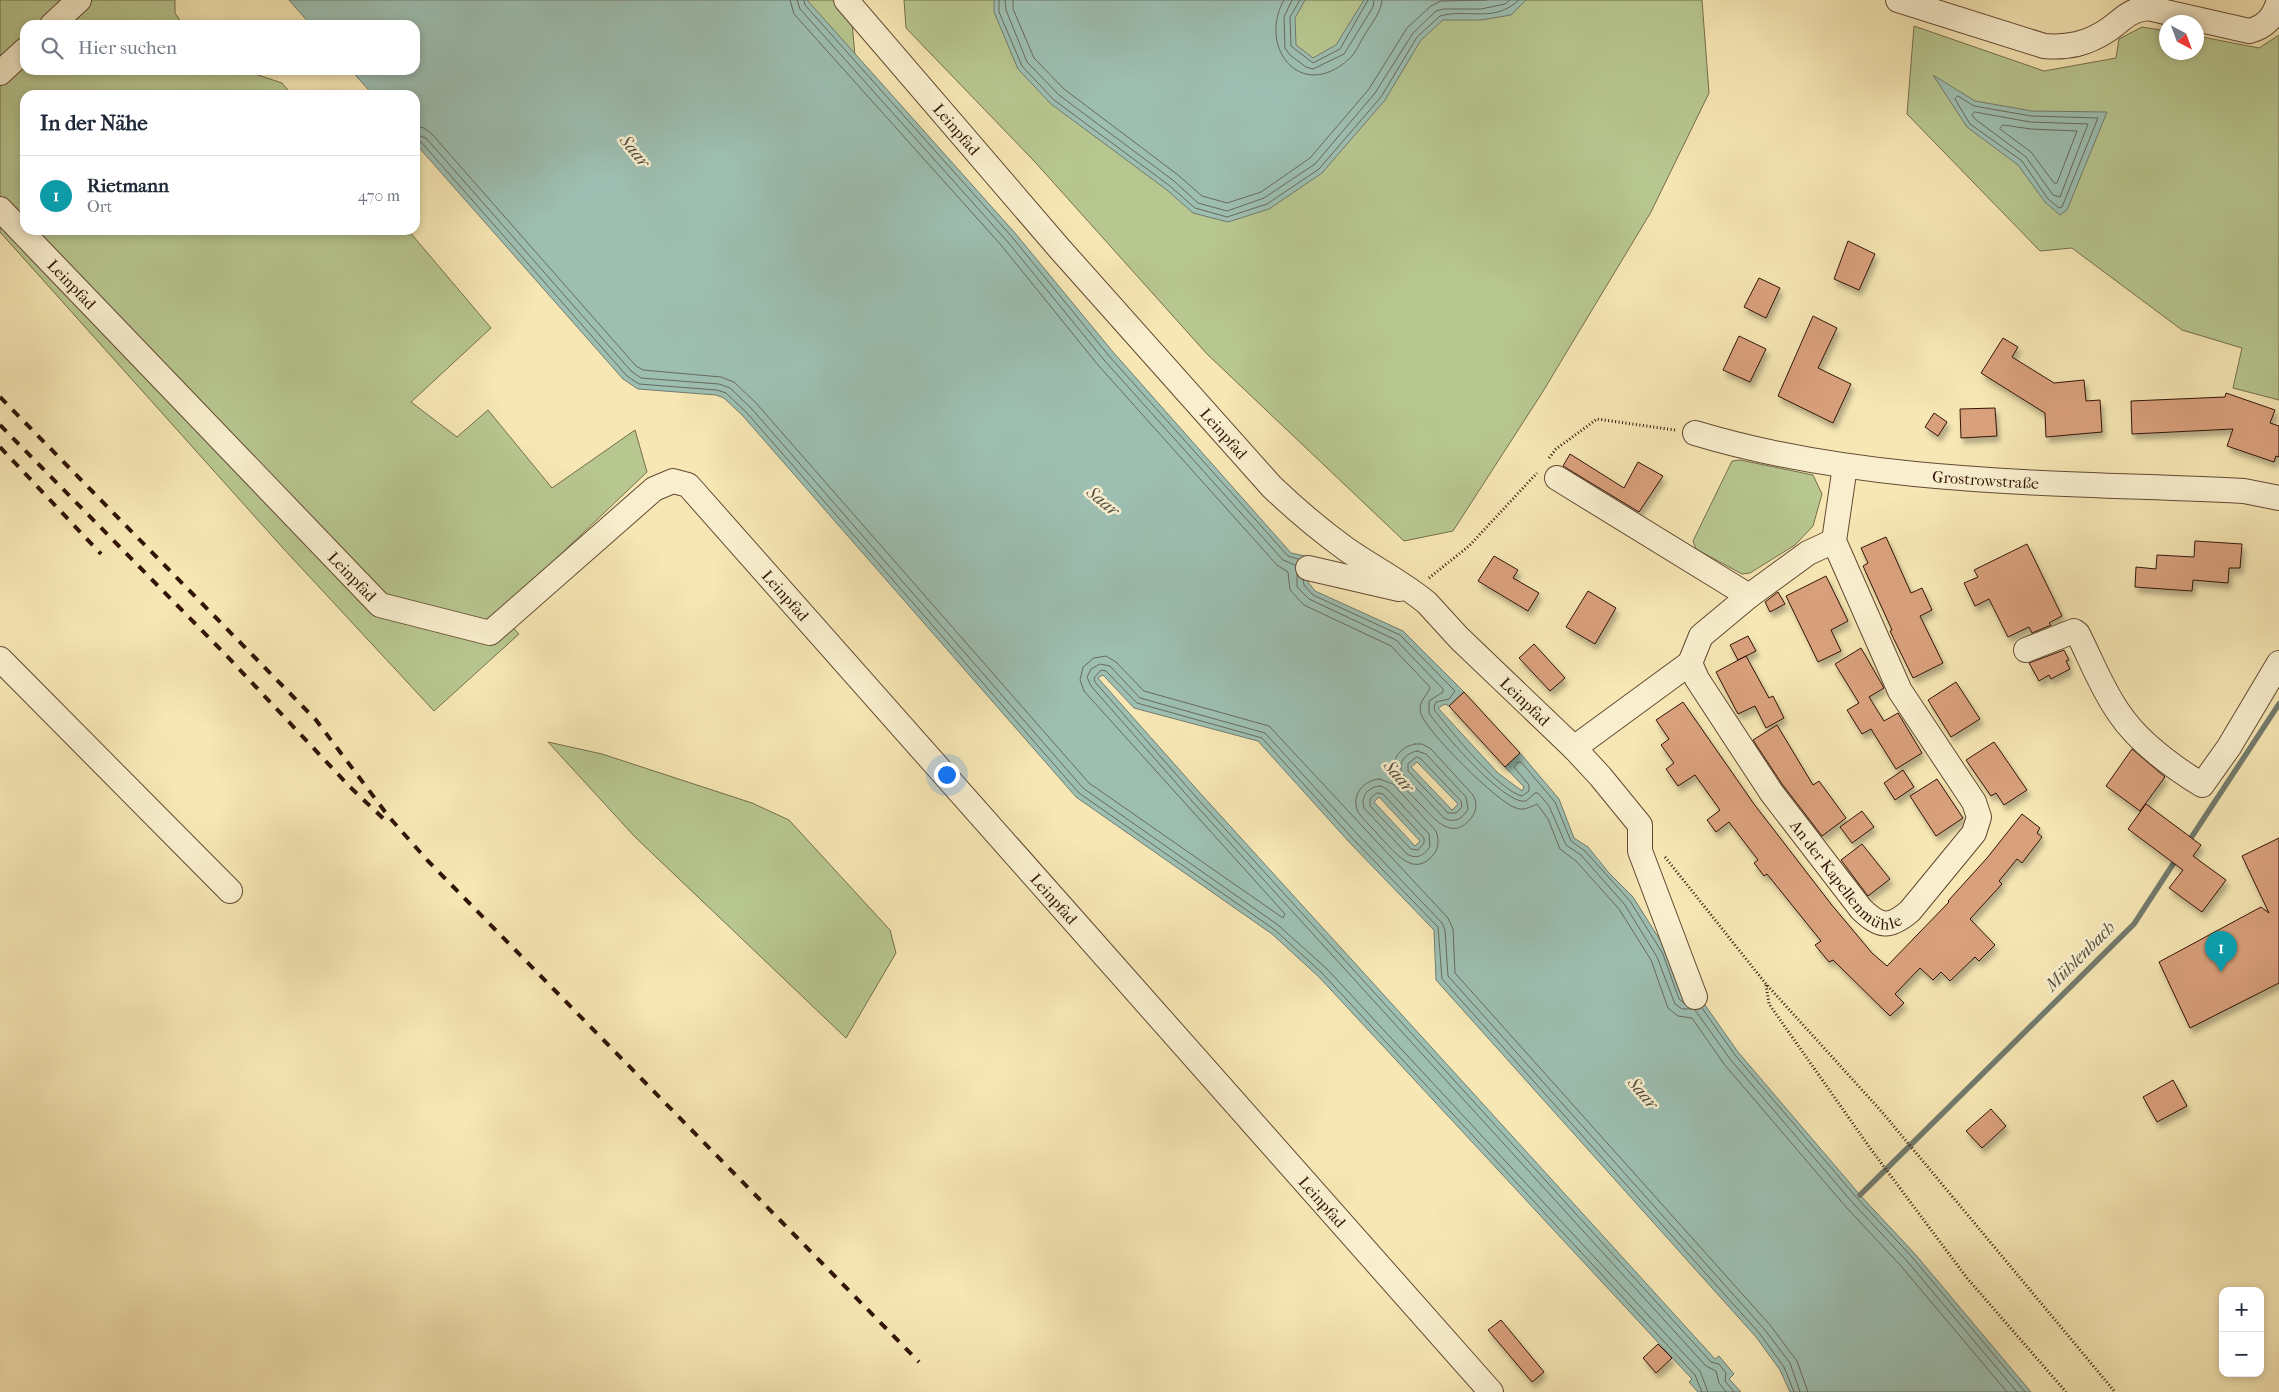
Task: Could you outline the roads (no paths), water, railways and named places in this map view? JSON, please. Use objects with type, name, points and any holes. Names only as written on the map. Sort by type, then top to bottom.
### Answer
[{"type":"street","points":[[57,20],[79,0]]},
{"type":"street","name":"Leinpfad","points":[[846,0],[1060,248],[1272,487],[1298,512],[1347,549],[1413,592],[1574,748],[1640,826],[1640,851],[1695,997]]},
{"type":"street","points":[[1898,0],[2044,46],[2066,48],[2085,42],[2109,30],[2120,18],[2136,10],[2148,8],[2249,31],[2260,28],[2274,14],[2279,0]]},
{"type":"street","points":[[0,73],[20,55]]},
{"type":"street","name":"Leinpfad","points":[[0,209],[20,230]]},
{"type":"street","name":"Leinpfad","points":[[25,235],[380,605],[490,633],[654,489],[673,481],[688,485],[1490,1392]]},
{"type":"street","name":"Grostrowstraße","points":[[1695,433],[1740,447],[1845,466],[1930,476],[2244,491],[2279,498]]},
{"type":"street","points":[[1574,748],[1690,663],[1701,636],[1749,596],[1808,554],[1834,541],[1845,466]]},
{"type":"street","points":[[1548,470],[1749,596]]},
{"type":"street","name":"An der Kapellenmühle","points":[[1690,663],[1697,679],[1772,792],[1861,909],[1873,920],[1884,925],[1899,921],[1910,911],[1974,833],[1979,816],[1974,802],[1900,691],[1834,541]]},
{"type":"street","points":[[1308,568],[1413,592]]},
{"type":"street","points":[[2026,650],[2074,631],[2078,634],[2117,711],[2128,726],[2163,758],[2202,785],[2229,747],[2279,663]]},
{"type":"street","points":[[0,659],[230,891]]},
{"type":"water","name":"Saar","points":[[289,0],[807,0],[1015,233],[1113,352],[1291,553],[1319,559],[1308,568],[1308,582],[1315,591],[1403,631],[1464,692],[1449,706],[1445,704],[1438,708],[1498,773],[1522,791],[1524,787],[1505,767],[1520,753],[1559,799],[1574,838],[1588,847],[1609,873],[1633,897],[1667,951],[1738,1052],[1860,1195],[1915,1254],[2031,1392],[1790,1392],[1780,1370],[1756,1337],[1436,980],[1434,930],[1350,843],[1258,741],[1134,708],[1103,675],[1098,678],[1200,793],[1715,1359],[1719,1356],[1734,1374],[1729,1379],[1741,1392],[1698,1392],[1689,1382],[1692,1379],[1319,977],[1272,934],[1076,797],[743,416],[724,398],[716,395],[638,389],[623,379],[420,149],[420,90],[369,90],[355,75],[420,75],[420,20],[307,20]],"holes":[[[1417,762],[1458,804],[1452,810],[1411,767]],[[1379,797],[1420,841],[1415,846],[1374,802]]]},
{"type":"water","points":[[994,0],[1305,0],[1295,18],[1296,45],[1313,58],[1336,45],[1364,0],[1526,0],[1511,15],[1481,20],[1443,20],[1421,40],[1385,100],[1322,173],[1269,209],[1228,222],[1193,213],[1167,190],[1051,104],[1018,69],[994,12]]},
{"type":"water","points":[[1933,75],[1975,101],[2032,111],[2107,112],[2067,210],[2060,215],[2045,202],[2018,165],[1967,127]]},
{"type":"waterway","name":"Mühlenbach","points":[[2187,844],[2279,704]]},
{"type":"waterway","name":"Mühlenbach","points":[[1860,1195],[2134,924],[2177,858]]},
{"type":"railway","points":[[0,397],[316,720],[389,817],[428,861],[919,1362]]},
{"type":"railway","points":[[0,425],[225,654],[350,787],[388,823]]},
{"type":"railway","points":[[0,447],[101,554]]},
{"type":"place","name":"Rietmann","points":[[2221,972]]}]
